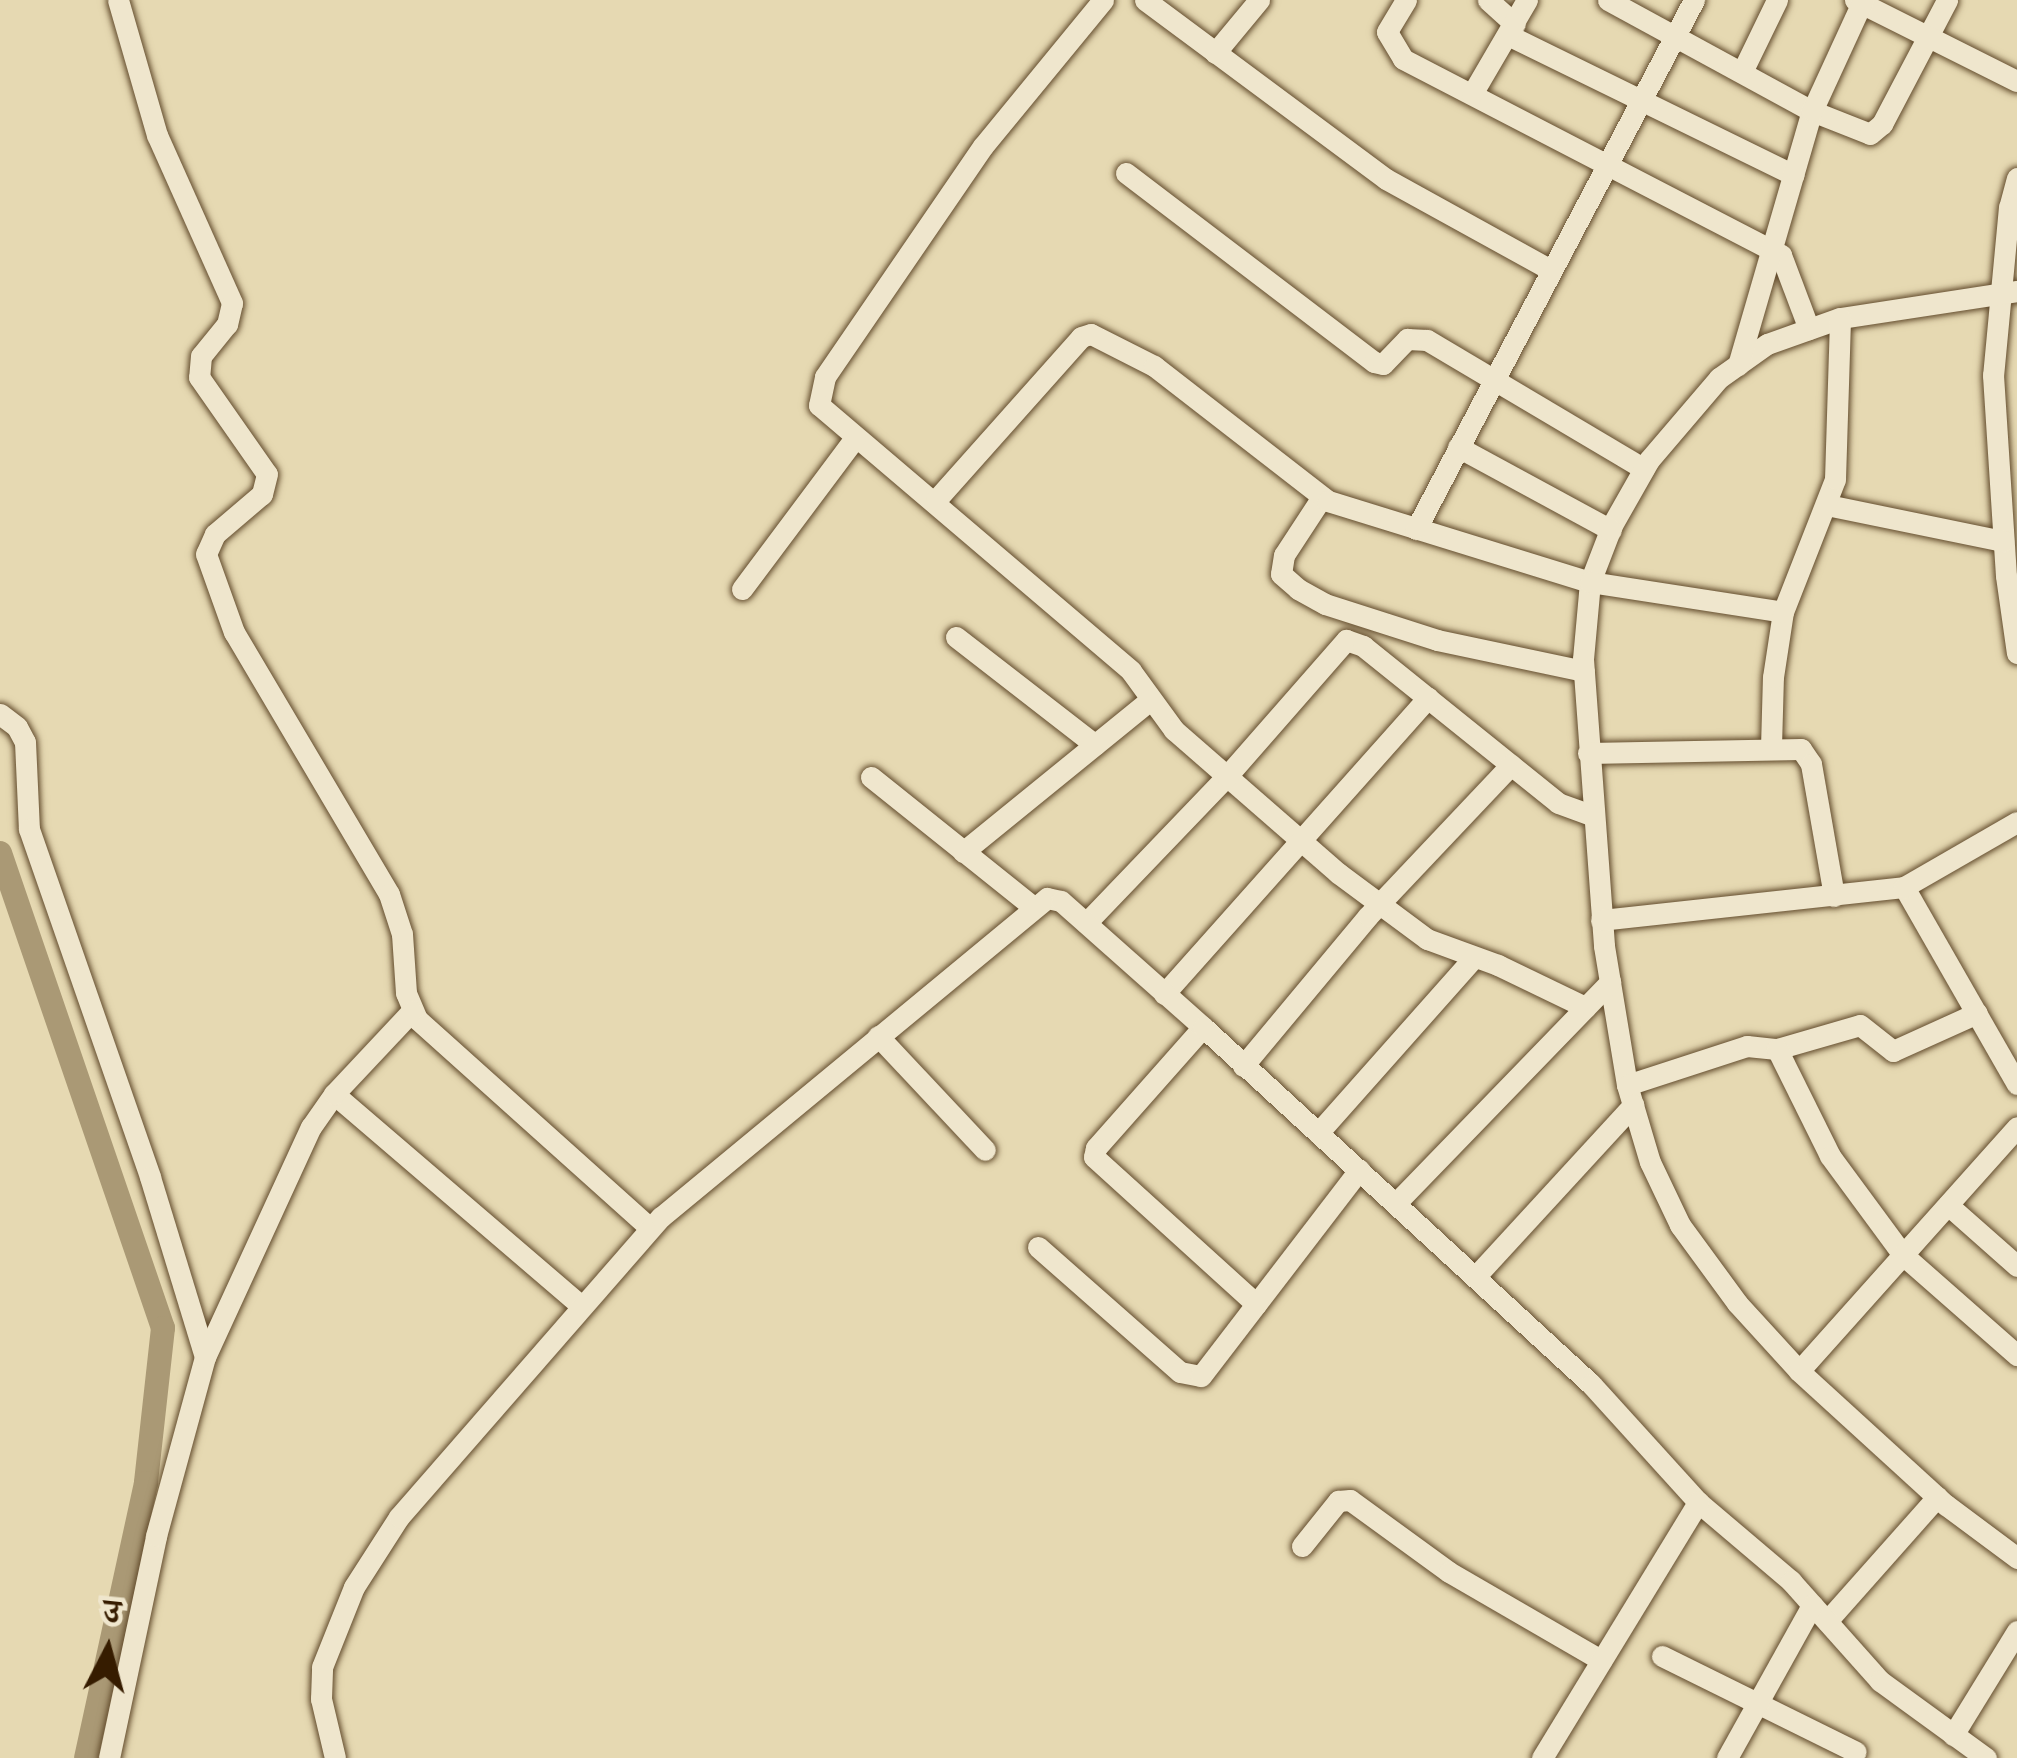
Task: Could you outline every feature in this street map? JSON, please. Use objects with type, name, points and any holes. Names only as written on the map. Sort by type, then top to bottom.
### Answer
[{"type":"street","points":[[118,0],[157,135],[232,303],[227,324],[201,356],[199,377],[267,475],[255,503],[209,541],[207,567],[234,632],[389,894],[399,918],[412,1011],[650,1228]]},
{"type":"street","points":[[1102,0],[994,130],[825,377],[819,405],[936,500],[1131,671],[1174,730],[1380,904],[1427,939],[1585,1007]]},
{"type":"street","points":[[1145,0],[1386,179],[1549,268]]},
{"type":"street","points":[[1215,53],[1259,0]]},
{"type":"street","points":[[1406,0],[1390,20],[1391,46],[1403,59],[1772,249],[1787,262],[1808,329]]},
{"type":"street","points":[[1488,0],[1511,29],[1794,176]]},
{"type":"street","points":[[1472,94],[1527,0]]},
{"type":"street","points":[[1608,0],[1812,111],[1873,132],[1946,0]]},
{"type":"street","points":[[1416,529],[1549,268],[1694,0]]},
{"type":"street","points":[[1743,70],[1777,0]]},
{"type":"street","points":[[1738,364],[1812,111],[1860,1],[2017,81]]},
{"type":"street","points":[[1126,173],[1374,362],[1383,364],[1407,340],[1421,339],[1644,469]]},
{"type":"street","points":[[2015,638],[2003,541],[1993,375],[2008,291],[2017,178]]},
{"type":"street","points":[[2008,291],[1840,318],[1767,344],[1719,378],[1644,469],[1611,530],[1590,582],[1584,671],[1601,920],[1610,982],[1630,1095],[1650,1162],[1680,1225],[1737,1303],[1799,1371],[1937,1497],[2017,1558]]},
{"type":"street","points":[[1771,747],[1773,677],[1783,611],[1835,478],[1840,318]]},
{"type":"street","points":[[936,500],[1082,337],[1091,334],[1154,366],[1322,497],[1590,582],[1783,611]]},
{"type":"street","points":[[742,589],[855,438]]},
{"type":"street","points":[[1458,447],[1611,530]]},
{"type":"street","points":[[1322,497],[1284,555],[1281,574],[1298,589],[1339,609],[1437,640],[1584,671]]},
{"type":"street","points":[[1827,505],[2003,541]]},
{"type":"street","points":[[1339,609],[1346,640]]},
{"type":"street","points":[[956,637],[1095,745]]},
{"type":"street","points":[[1346,640],[1363,646],[1558,803],[1593,816]]},
{"type":"street","points":[[1085,923],[1227,776],[1346,640]]},
{"type":"street","points":[[1164,994],[1428,698]]},
{"type":"street","points":[[963,851],[1150,700]]},
{"type":"street","points":[[0,714],[17,727],[25,742],[28,829],[150,1177],[205,1357]]},
{"type":"street","points":[[1588,753],[1791,746],[1808,755],[1834,896]]},
{"type":"street","points":[[1244,1066],[1380,904],[1511,765]]},
{"type":"street","points":[[871,777],[1033,908]]},
{"type":"street","points":[[1601,920],[1904,887],[2017,822]]},
{"type":"street","points":[[1904,887],[2017,1084]]},
{"type":"street","points":[[335,1758],[321,1699],[322,1666],[354,1587],[398,1517],[650,1228],[1033,908],[1054,898],[1203,1027],[1611,1403],[1698,1502],[1820,1614],[1889,1689],[1986,1758]]},
{"type":"street","points":[[1318,1133],[1474,957]]},
{"type":"street","points":[[1396,1203],[1610,982]]},
{"type":"street","points":[[109,1758],[156,1535],[205,1357],[311,1126],[334,1094],[412,1011]]},
{"type":"street","points":[[1475,1276],[1630,1095],[1748,1046],[1778,1049],[1860,1025],[1893,1051],[1977,1013]]},
{"type":"street","points":[[1203,1027],[1096,1148],[1094,1157],[1256,1304]]},
{"type":"street","points":[[878,1036],[986,1150]]},
{"type":"street","points":[[1778,1049],[1830,1156],[1903,1255],[2017,1355]]},
{"type":"street","points":[[334,1094],[581,1306]]},
{"type":"street","points":[[1799,1371],[2017,1127]]},
{"type":"street","points":[[1038,1247],[1190,1377],[1207,1371],[1359,1170]]},
{"type":"street","points":[[1948,1205],[2017,1265]]},
{"type":"street","points":[[1727,1758],[1757,1702],[1820,1614],[1937,1497]]},
{"type":"street","points":[[1302,1546],[1338,1501],[1350,1500],[1449,1572],[1601,1660]]},
{"type":"street","points":[[1542,1758],[1698,1502]]},
{"type":"street","points":[[1953,1735],[2017,1631]]},
{"type":"street","points":[[1663,1656],[1856,1752]]},
{"type":"waterway","points":[[0,853],[163,1328],[146,1483],[86,1758]]}]
